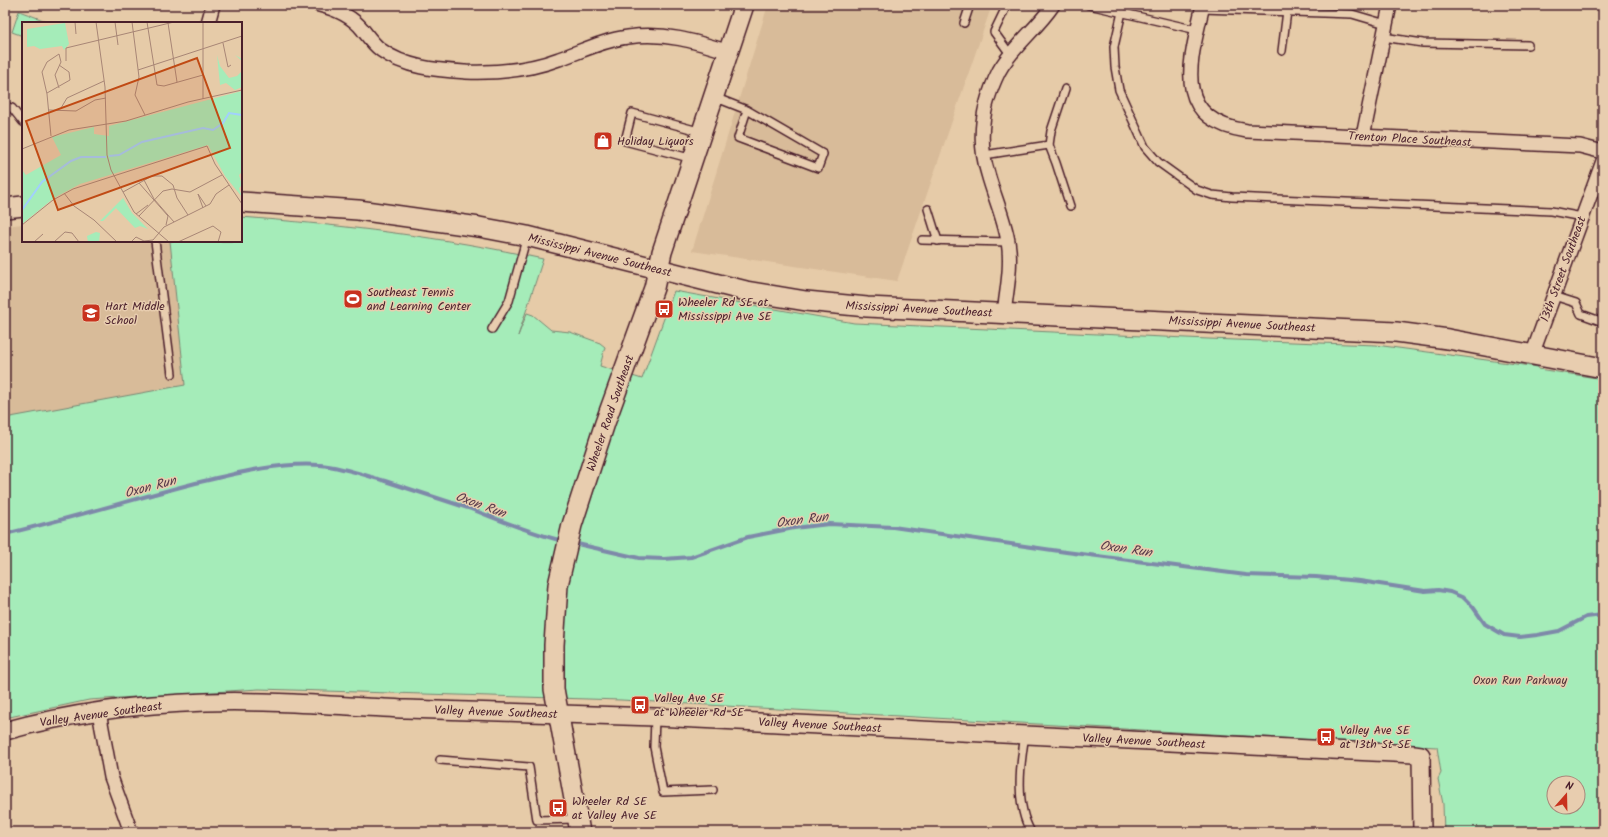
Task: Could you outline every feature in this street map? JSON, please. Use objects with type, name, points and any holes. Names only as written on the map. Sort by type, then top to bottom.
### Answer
[{"type":"main road","name":"Wheeler Road Southeast","points":[[579,826],[554,689],[553,653],[557,599],[564,555],[605,423],[654,288],[658,270],[744,5]]},
{"type":"main road","name":"Mississippi Avenue Southeast","points":[[242,202],[366,211],[478,227],[527,236],[746,291],[828,304],[1382,331],[1428,336],[1603,368]]},
{"type":"main road","points":[[5,208],[22,206]]},
{"type":"street","points":[[208,22],[213,5]]},
{"type":"street","points":[[319,5],[337,10],[354,20],[375,44],[390,56],[414,64],[445,70],[483,72],[523,68],[558,60],[611,41],[638,36],[682,38],[729,52]]},
{"type":"street","points":[[349,5],[354,20]]},
{"type":"street","points":[[1004,313],[1009,261],[1008,242],[984,155],[982,126],[986,105],[1000,71],[1010,54],[1042,21],[1053,5]]},
{"type":"street","points":[[1363,136],[1390,5]]},
{"type":"street","points":[[1197,30],[1202,7]]},
{"type":"street","name":"Trenton Place Southeast","points":[[1197,30],[1190,64],[1191,88],[1202,108],[1217,122],[1235,129],[1247,131],[1580,146],[1603,152]]},
{"type":"street","name":"13th Street Southeast","points":[[1532,354],[1603,161]]},
{"type":"street","name":"Valley Avenue Southeast","points":[[5,731],[99,712],[164,705],[236,702],[656,717],[1421,755],[1422,832]]},
{"type":"street","points":[[99,712],[111,778],[131,832]]},
{"type":"lane","points":[[964,23],[970,5]]},
{"type":"lane","points":[[1006,5],[994,32],[1010,54]]},
{"type":"lane","points":[[1089,5],[1197,30]]},
{"type":"lane","points":[[1202,7],[1352,14],[1386,24]]},
{"type":"lane","points":[[1282,51],[1287,11]]},
{"type":"lane","points":[[1122,12],[1114,47],[1115,68],[1119,90],[1133,124],[1145,147],[1158,162],[1197,190],[1212,195],[1232,197],[1551,211],[1582,217]]},
{"type":"lane","points":[[1384,37],[1423,43],[1528,45]]},
{"type":"lane","points":[[1065,89],[1051,131],[1049,146],[1056,162],[1070,206]]},
{"type":"lane","points":[[714,97],[747,110],[823,154],[818,168],[738,138],[747,110]]},
{"type":"lane","points":[[5,106],[12,108],[21,117]]},
{"type":"lane","points":[[693,160],[625,141],[632,113],[702,132]]},
{"type":"lane","points":[[984,155],[1049,146]]},
{"type":"lane","points":[[928,209],[938,241]]},
{"type":"lane","points":[[492,329],[509,301],[527,236]]},
{"type":"lane","points":[[922,240],[1008,242]]},
{"type":"lane","points":[[155,242],[172,374]]},
{"type":"lane","points":[[1554,296],[1576,303],[1581,314],[1603,322]]},
{"type":"lane","points":[[656,717],[654,747],[663,792],[714,790]]},
{"type":"lane","points":[[1025,735],[1020,771],[1024,820],[1031,832]]},
{"type":"lane","points":[[440,760],[530,767],[537,820],[579,826]]},
{"type":"shaded area","points":[[768,5],[992,5],[897,281],[692,251]]},
{"type":"shaded area","name":"Hart Middle School","points":[[22,224],[22,242],[170,242],[185,385],[5,419],[5,226]]},
{"type":"green space","points":[[19,11],[46,21],[22,22],[22,36],[12,32]]},
{"type":"green space","name":"Oxon Run Parkway","points":[[242,217],[317,224],[430,238],[543,259],[518,336],[527,313],[533,315],[551,330],[570,332],[600,343],[605,347],[600,366],[642,379],[674,291],[854,323],[1376,345],[1538,367],[1538,369],[1603,379],[1603,832],[1444,832],[1443,804],[1438,779],[1441,773],[1437,747],[621,700],[259,689],[89,700],[5,718],[5,418],[185,385],[170,242],[242,242]]},
{"type":"waterway","name":"Oxon Run","points":[[5,534],[224,476],[287,465],[320,465],[345,469],[385,481],[563,541]]},
{"type":"waterway","name":"Oxon Run","points":[[573,543],[639,558],[664,559],[691,557],[748,537],[794,528],[829,524],[893,527],[1066,552],[1246,575],[1316,577],[1360,581],[1425,591],[1438,590],[1450,592],[1464,598],[1473,607],[1485,624],[1504,635],[1520,637],[1559,631],[1586,617],[1603,615]]},
{"type":"place","name":"Holiday Liquors","points":[[603,141]]},
{"type":"place","name":"Southeast Tennis and Learning Center","points":[[353,299]]},
{"type":"place","name":"Wheeler Rd SE at Mississippi Ave SE","points":[[664,309]]},
{"type":"place","name":"Hart Middle School","points":[[91,313]]},
{"type":"place","name":"Valley Ave SE at Wheeler Rd SE","points":[[640,705]]},
{"type":"place","name":"Valley Ave SE at 13th St SE","points":[[1326,737]]},
{"type":"place","name":"Wheeler Rd SE at Valley Ave SE","points":[[558,808]]}]
